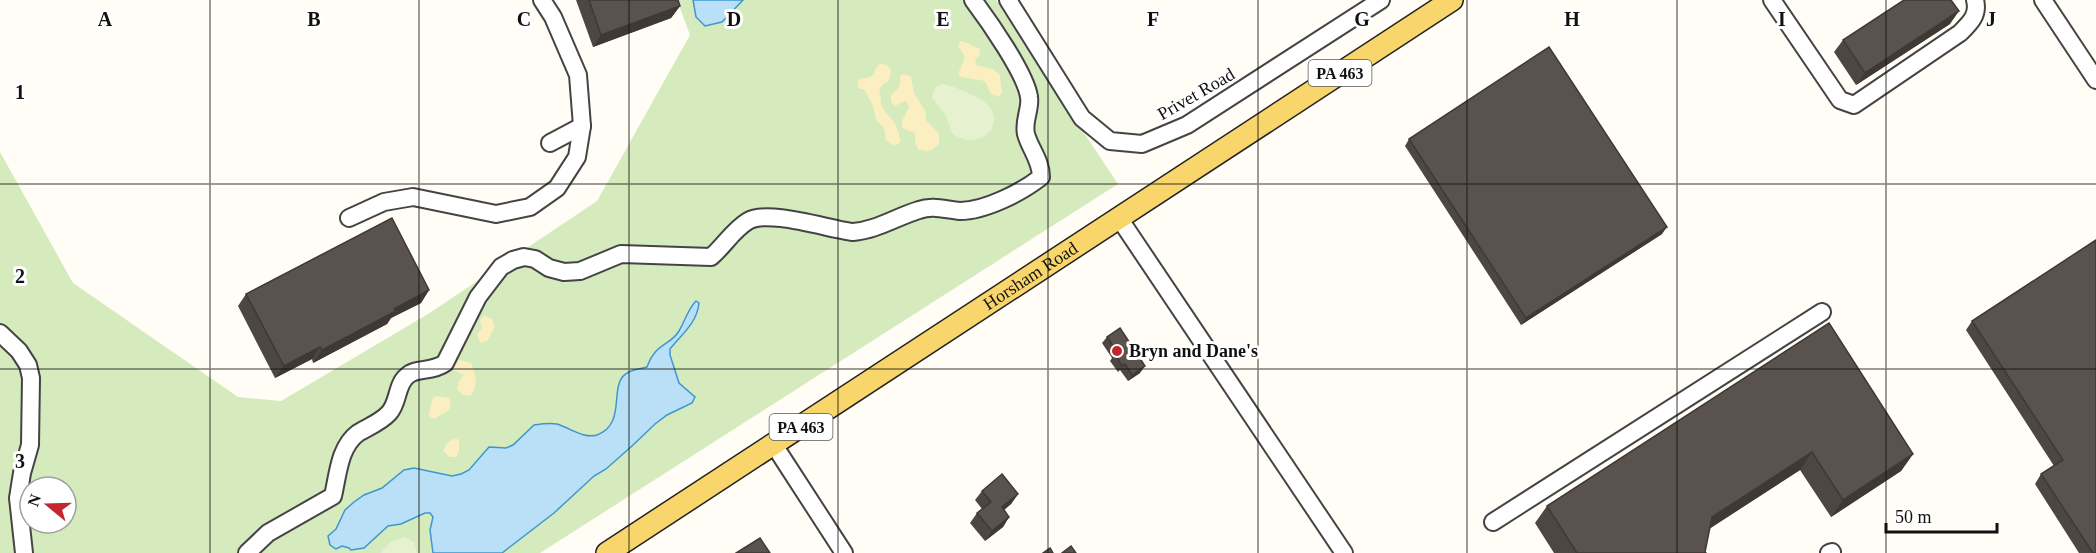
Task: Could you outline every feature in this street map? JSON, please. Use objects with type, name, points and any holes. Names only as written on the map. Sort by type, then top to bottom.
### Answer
[{"type":"main road","name":"Horsham Road","points":[[607,553],[1452,0]]},
{"type":"street","points":[[348,218],[384,202],[413,197],[496,214],[530,207],[556,188],[577,157],[582,126],[578,75],[553,17],[542,0]]},
{"type":"street","points":[[247,553],[268,533],[333,496],[342,454],[349,442],[389,414],[395,405],[405,376],[414,371],[435,369],[445,363],[478,297],[501,267],[513,260],[525,257],[536,259],[549,268],[564,272],[580,271],[621,255],[711,257],[737,229],[756,217],[772,216],[853,232],[866,231],[933,207],[959,211],[973,210],[1017,193],[1041,177],[1041,167],[1026,131],[1025,119],[1029,98],[1025,84],[1014,62],[974,0]]},
{"type":"street","name":"Privet Road","points":[[1008,0],[1082,118],[1110,141],[1142,144],[1187,126],[1381,0]]},
{"type":"street","points":[[1772,0],[1840,100],[1854,105],[1960,33],[1970,24],[1975,15],[1977,8],[1975,0]]},
{"type":"street","points":[[2043,0],[2096,80]]},
{"type":"street","points":[[550,143],[582,126]]},
{"type":"street","points":[[1119,218],[1344,553]]},
{"type":"street","points":[[1493,522],[1822,312]]},
{"type":"street","points":[[0,333],[9,339],[19,351],[28,365],[32,378],[30,445],[18,498],[24,553]]},
{"type":"street","points":[[774,445],[844,553]]},
{"type":"green space","points":[[677,0],[996,0],[1118,184],[540,553],[0,553],[0,152],[73,283],[238,397],[281,401],[428,314],[597,201],[690,35]]},
{"type":"green space","points":[[942,84],[969,93],[988,105],[994,117],[990,131],[977,139],[969,140],[952,133],[946,116],[932,98],[935,87]]},
{"type":"green space","points":[[404,537],[414,542],[417,553],[381,553],[390,542]]},
{"type":"sand","points":[[960,41],[980,49],[980,55],[975,60],[976,65],[993,69],[1000,75],[1002,92],[999,97],[991,94],[985,81],[961,77],[958,74],[965,57],[958,46]]},
{"type":"sand","points":[[880,63],[888,66],[891,71],[889,81],[882,85],[879,91],[882,106],[895,124],[901,141],[895,146],[886,141],[884,128],[876,120],[873,106],[864,89],[857,86],[859,79],[873,76]]},
{"type":"sand","points":[[904,74],[911,77],[914,93],[926,112],[926,120],[939,133],[939,144],[932,150],[918,149],[915,133],[902,128],[902,121],[909,107],[907,102],[895,106],[891,102],[891,95],[900,86],[900,76]]},
{"type":"sand","points":[[484,316],[492,319],[495,327],[488,340],[481,343],[477,335],[482,328],[480,320]]},
{"type":"sand","points":[[459,360],[471,363],[474,371],[476,384],[470,396],[462,394],[457,389],[464,375],[454,370],[454,364]]},
{"type":"sand","points":[[436,396],[449,398],[451,406],[448,411],[434,419],[429,415],[433,398]]},
{"type":"sand","points":[[455,438],[459,440],[459,451],[456,457],[450,457],[443,451],[448,442]]},
{"type":"water","points":[[693,0],[743,0],[722,22],[705,26],[696,17]]},
{"type":"water","points":[[696,301],[699,303],[695,317],[670,349],[679,383],[695,397],[692,403],[667,415],[655,424],[554,513],[502,553],[433,553],[430,530],[433,517],[430,513],[401,524],[388,526],[364,548],[351,550],[342,546],[336,549],[330,545],[328,536],[336,529],[345,510],[364,495],[382,488],[404,470],[414,468],[452,476],[461,474],[469,470],[489,447],[506,448],[513,445],[534,425],[557,424],[592,436],[607,429],[615,412],[622,377],[631,371],[647,367],[654,353],[679,331]]},
{"type":"building","points":[[589,0],[678,0],[680,6],[601,35]]},
{"type":"building","points":[[1904,0],[1951,0],[1959,11],[1865,73],[1843,40]]},
{"type":"building","points":[[1549,47],[1667,227],[1526,318],[1409,139]]},
{"type":"building","points":[[392,218],[429,290],[394,309],[396,311],[322,350],[320,347],[284,366],[246,294]]},
{"type":"building","points":[[2096,240],[2096,553],[2093,553],[2041,474],[2063,460],[1972,321]]},
{"type":"building","points":[[1829,323],[1913,454],[1843,500],[1812,452],[1712,517],[1706,553],[1577,553],[1547,506]]},
{"type":"building","points":[[1120,328],[1145,366],[1132,375],[1125,364],[1122,366],[1115,354],[1118,353],[1107,337]]},
{"type":"building","points":[[1002,474],[1018,494],[1002,507],[1009,517],[992,531],[977,513],[991,502],[982,491]]},
{"type":"building","points":[[760,538],[770,553],[736,553]]},
{"type":"building","points":[[1071,546],[1076,553],[1062,553]]},
{"type":"building","points":[[1050,548],[1053,553],[1043,553]]},
{"type":"place","name":"Bryn and Dane's","points":[[1117,351]]}]
